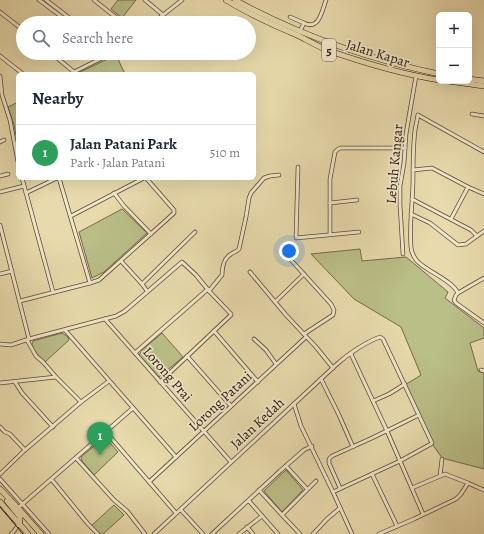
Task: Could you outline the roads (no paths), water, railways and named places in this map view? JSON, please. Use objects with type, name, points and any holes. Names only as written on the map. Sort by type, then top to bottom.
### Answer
[{"type":"highway","name":"Jalan Kapar","points":[[226,0],[255,16]]},
{"type":"highway","name":"Jalan Kapar","points":[[235,0],[273,20],[300,31],[383,60],[436,73]]},
{"type":"highway","name":"Jalan Kapar","points":[[256,17],[328,50],[375,66],[436,79]]},
{"type":"highway","points":[[472,79],[484,81]]},
{"type":"highway","points":[[470,84],[484,86]]},
{"type":"highway","points":[[0,491],[21,507],[41,534]]},
{"type":"highway","points":[[0,491],[17,514],[20,520],[19,524]]},
{"type":"highway","points":[[0,502],[28,534]]},
{"type":"street","points":[[39,0],[60,16]]},
{"type":"street","points":[[46,0],[67,16]]},
{"type":"street","points":[[94,0],[115,16]]},
{"type":"street","points":[[145,0],[163,16],[182,0]]},
{"type":"street","points":[[290,17],[310,26],[314,25],[319,20],[326,0]]},
{"type":"street","points":[[0,12],[16,25]]},
{"type":"street","points":[[300,31],[304,23]]},
{"type":"street","points":[[0,56],[20,72]]},
{"type":"street","points":[[59,60],[74,72],[98,60]]},
{"type":"street","points":[[0,76],[2,95],[10,120],[16,152]]},
{"type":"street","name":"Lebuh Kangar","points":[[403,254],[400,186],[404,163],[406,134],[416,76]]},
{"type":"street","points":[[472,114],[484,116]]},
{"type":"street","points":[[410,116],[418,115],[484,152]]},
{"type":"street","points":[[418,115],[413,149],[412,199],[410,214],[411,248],[418,261],[444,279],[457,290],[458,293]]},
{"type":"street","points":[[330,234],[330,179],[335,152],[340,148],[404,148]]},
{"type":"street","points":[[298,167],[296,238],[359,232]]},
{"type":"street","points":[[413,170],[432,168],[484,194]]},
{"type":"street","points":[[0,176],[8,174]]},
{"type":"street","points":[[135,353],[208,290],[222,275],[224,263],[227,257],[237,252],[239,249],[251,193],[264,178],[279,175]]},
{"type":"street","points":[[22,180],[53,292]]},
{"type":"street","points":[[26,193],[54,180]]},
{"type":"street","points":[[59,180],[71,216],[90,283]]},
{"type":"street","points":[[71,216],[141,180]]},
{"type":"street","points":[[20,301],[99,280],[174,213],[173,208],[147,180]]},
{"type":"street","points":[[0,192],[24,186]]},
{"type":"street","points":[[451,219],[468,187]]},
{"type":"street","points":[[114,194],[151,234]]},
{"type":"street","points":[[412,199],[471,230],[477,236]]},
{"type":"street","points":[[330,203],[357,200]]},
{"type":"street","points":[[410,214],[430,223],[458,245],[466,244],[484,231]]},
{"type":"street","points":[[0,225],[20,301],[28,339],[36,356],[81,402]]},
{"type":"street","points":[[142,284],[195,232]]},
{"type":"street","points":[[0,247],[5,245]]},
{"type":"street","points":[[275,302],[304,274],[291,260]]},
{"type":"street","points":[[121,261],[147,291]]},
{"type":"street","points":[[0,344],[11,345],[28,339],[116,316],[182,262],[196,275],[231,315],[160,382]]},
{"type":"street","points":[[0,274],[12,271]]},
{"type":"street","points":[[250,272],[333,368]]},
{"type":"street","name":"Lorong Patani","points":[[149,482],[258,382],[305,336],[333,315],[335,312],[331,304],[304,274]]},
{"type":"street","points":[[484,278],[458,293],[454,300],[484,323]]},
{"type":"street","name":"Lorong Prai","points":[[105,319],[231,462]]},
{"type":"street","points":[[64,330],[176,457]]},
{"type":"street","points":[[214,331],[258,382]]},
{"type":"street","name":"Jalan Kedah","points":[[154,534],[344,358],[365,345],[380,338],[383,339],[405,384]]},
{"type":"street","points":[[254,339],[266,350],[276,364]]},
{"type":"street","points":[[351,354],[387,431],[423,514]]},
{"type":"street","points":[[187,356],[231,406]]},
{"type":"street","points":[[0,383],[56,377]]},
{"type":"street","points":[[321,379],[353,447]]},
{"type":"street","points":[[0,474],[25,450],[81,402],[109,381]]},
{"type":"street","points":[[14,382],[53,427]]},
{"type":"street","points":[[333,492],[400,461],[431,444],[432,442],[405,384],[389,394],[373,401]]},
{"type":"street","points":[[294,404],[301,426],[312,446],[352,534]]},
{"type":"street","points":[[21,507],[133,408]]},
{"type":"street","points":[[340,488],[329,463],[329,459],[332,456],[419,415]]},
{"type":"street","points":[[0,427],[5,432],[10,434],[25,450]]},
{"type":"street","points":[[106,432],[176,513]]},
{"type":"street","points":[[212,534],[304,450],[312,446]]},
{"type":"street","points":[[76,458],[114,500],[127,512],[145,534]]},
{"type":"street","points":[[440,476],[442,460]]},
{"type":"street","points":[[286,466],[307,489]]},
{"type":"street","points":[[372,474],[398,526]]},
{"type":"street","points":[[412,488],[444,474],[484,490]]},
{"type":"street","points":[[0,479],[21,507],[49,534]]},
{"type":"street","points":[[52,480],[98,534]]},
{"type":"street","points":[[282,515],[316,480]]},
{"type":"street","points":[[379,534],[458,497],[468,483]]},
{"type":"street","points":[[260,490],[300,534]]},
{"type":"street","points":[[249,501],[278,534]]},
{"type":"street","points":[[313,534],[340,508]]},
{"type":"street","points":[[181,510],[203,534]]},
{"type":"street","points":[[239,534],[262,516]]},
{"type":"street","points":[[11,534],[19,524]]},
{"type":"street","points":[[247,527],[253,534]]},
{"type":"tram line","points":[[0,507],[23,534]]},
{"type":"place","name":"Jalan Patani Park","points":[[100,455]]}]
